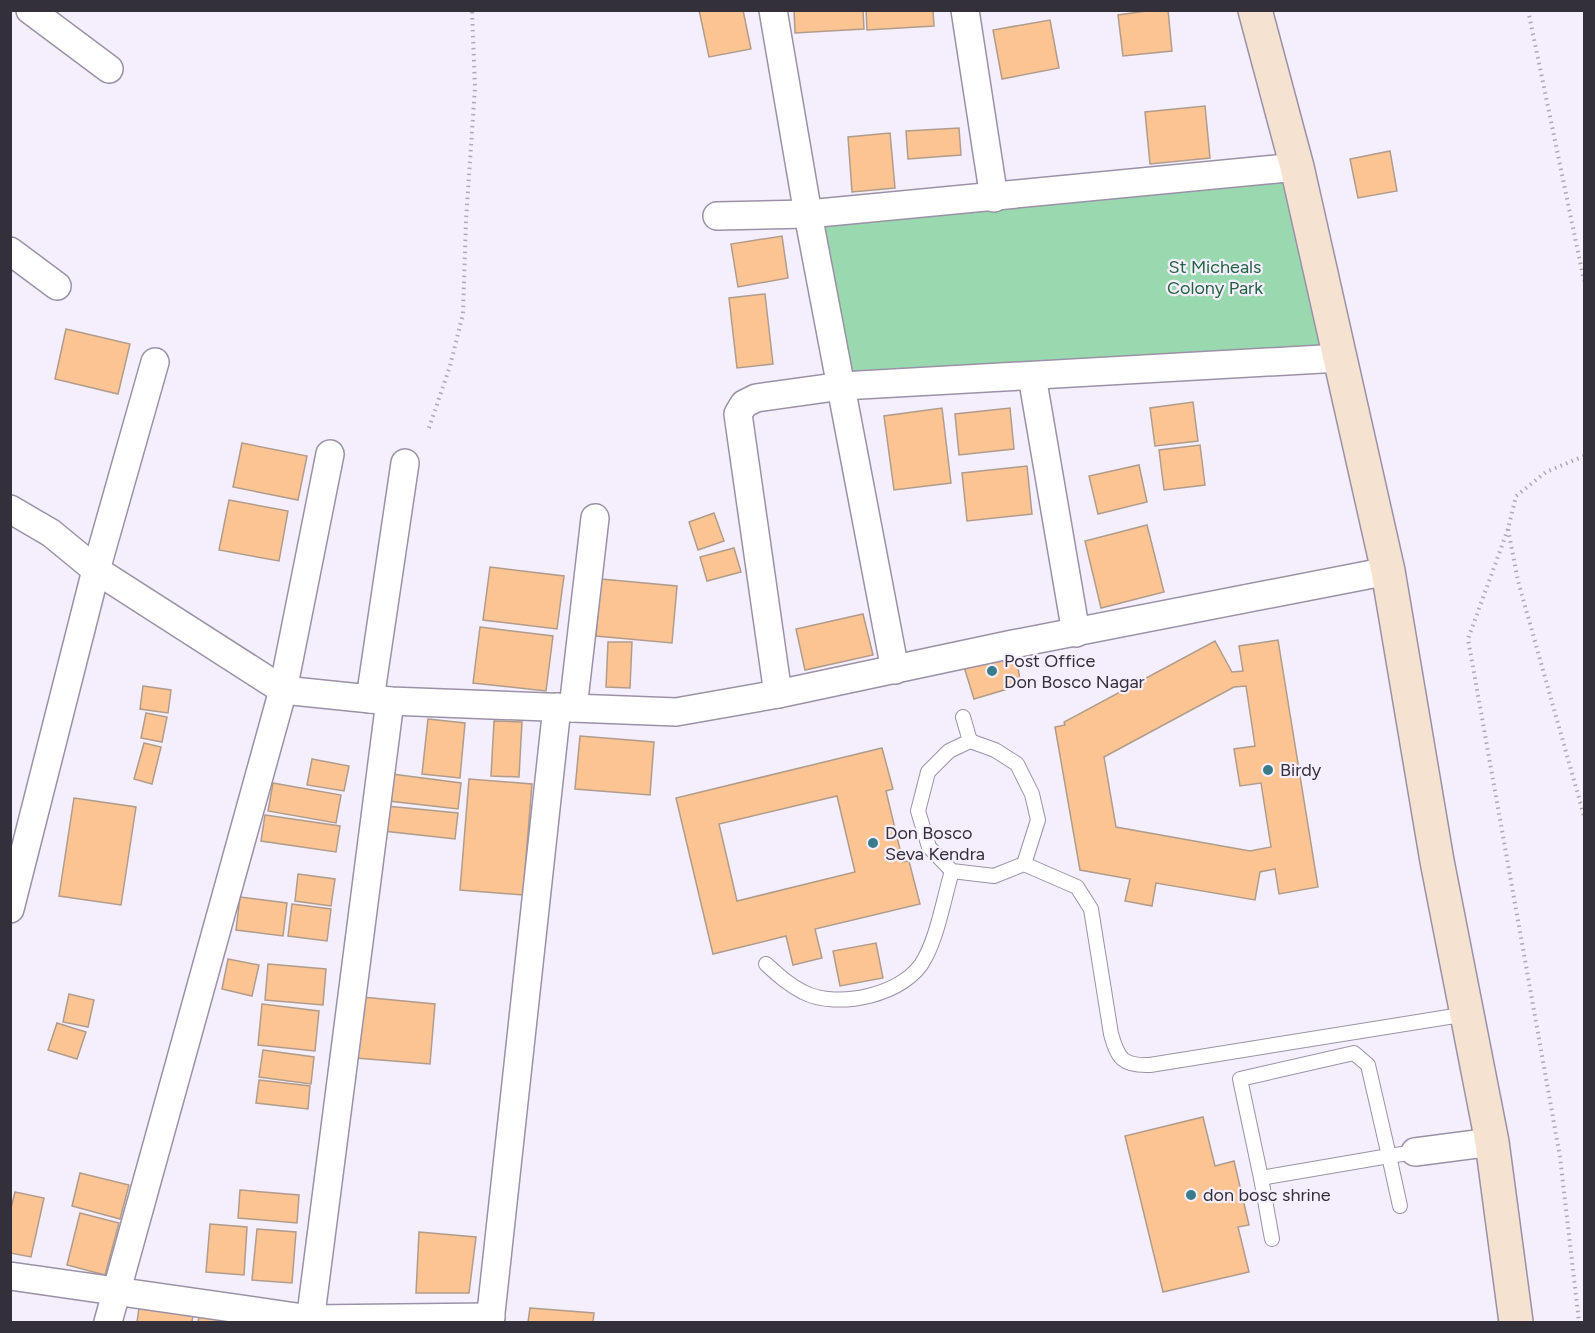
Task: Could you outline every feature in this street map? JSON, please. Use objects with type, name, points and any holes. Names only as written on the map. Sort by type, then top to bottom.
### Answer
[{"type":"main road","points":[[1255,10],[1297,167],[1388,571],[1437,861],[1492,1142],[1516,1323]]},
{"type":"street","points":[[30,10],[109,69]]},
{"type":"street","points":[[773,10],[808,214],[895,670]]},
{"type":"street","points":[[964,10],[994,198]]},
{"type":"street","points":[[717,216],[808,214],[994,198],[1297,167]]},
{"type":"street","points":[[10,250],[57,286]]},
{"type":"street","points":[[778,694],[738,414],[744,404],[756,398],[842,386],[1340,358]]},
{"type":"street","points":[[10,909],[96,570],[155,362]]},
{"type":"street","points":[[1032,376],[1076,633]]},
{"type":"street","points":[[108,1323],[283,690],[330,454]]},
{"type":"street","points":[[310,1321],[405,463]]},
{"type":"street","points":[[10,509],[51,533],[96,570],[283,690],[380,700],[676,712],[778,694],[1013,644],[1388,571]]},
{"type":"street","points":[[10,1276],[117,1290],[310,1321],[491,1320],[565,707],[595,518]]},
{"type":"street","points":[[1402,1154],[1492,1142]]},
{"type":"lane","points":[[963,717],[970,741]]},
{"type":"lane","points":[[1024,864],[1038,820],[1032,794],[1017,764],[995,750],[970,741],[949,751],[928,772],[918,811],[929,848],[952,871],[993,876],[1024,864],[1077,887],[1091,909],[1115,1049],[1122,1059],[1134,1065],[1467,1014]]},
{"type":"lane","points":[[766,964],[804,993],[841,999],[873,996],[903,983],[925,960],[952,871]]},
{"type":"lane","points":[[1272,1239],[1240,1079],[1354,1053],[1368,1065],[1402,1154],[1400,1206]]},
{"type":"lane","points":[[1261,1178],[1402,1154]]},
{"type":"path","points":[[429,428],[450,366],[463,315],[465,221],[475,87],[472,10]]},
{"type":"path","points":[[1528,10],[1584,281]]},
{"type":"path","points":[[1579,1323],[1560,1157],[1468,639],[1508,529],[1516,496],[1546,472],[1584,456]]},
{"type":"path","points":[[1508,529],[1518,581],[1584,816]]},
{"type":"green space","name":"St Micheals Colony Park","points":[[1289,175],[1325,365],[832,391],[799,219]]},
{"type":"building","points":[[699,10],[743,10],[751,49],[709,57]]},
{"type":"building","points":[[794,10],[863,10],[864,29],[795,33]]},
{"type":"building","points":[[866,10],[933,10],[934,26],[867,30]]},
{"type":"building","points":[[1168,10],[1172,51],[1123,56],[1118,15]]},
{"type":"building","points":[[1050,20],[1059,68],[1002,79],[993,30]]},
{"type":"building","points":[[1205,106],[1210,158],[1150,164],[1145,112]]},
{"type":"building","points":[[959,128],[961,155],[908,159],[906,131]]},
{"type":"building","points":[[890,133],[895,188],[852,192],[848,137]]},
{"type":"building","points":[[1390,151],[1397,191],[1358,198],[1350,159]]},
{"type":"building","points":[[782,236],[788,278],[738,287],[731,244]]},
{"type":"building","points":[[765,294],[773,364],[737,368],[729,298]]},
{"type":"building","points":[[66,329],[130,344],[118,394],[55,379]]},
{"type":"building","points":[[1193,402],[1198,441],[1155,446],[1150,408]]},
{"type":"building","points":[[942,408],[951,483],[894,490],[884,416]]},
{"type":"building","points":[[1010,408],[1014,449],[959,455],[955,414]]},
{"type":"building","points":[[242,443],[307,456],[298,500],[233,487]]},
{"type":"building","points":[[1200,445],[1205,485],[1164,490],[1159,450]]},
{"type":"building","points":[[1139,465],[1147,502],[1098,514],[1089,476]]},
{"type":"building","points":[[1027,466],[1032,514],[967,521],[962,473]]},
{"type":"building","points":[[229,500],[288,511],[279,561],[219,550]]},
{"type":"building","points":[[714,513],[724,541],[698,550],[689,522]]},
{"type":"building","points":[[1147,525],[1164,592],[1101,608],[1085,541]]},
{"type":"building","points":[[734,548],[741,572],[707,581],[700,557]]},
{"type":"building","points":[[490,567],[564,576],[557,629],[483,620]]},
{"type":"building","points":[[601,579],[677,586],[672,643],[596,636]]},
{"type":"building","points":[[863,614],[873,655],[805,670],[796,629]]},
{"type":"building","points":[[480,627],[553,636],[546,691],[473,683]]},
{"type":"building","name":"Birdy","points":[[1278,640],[1318,887],[1279,894],[1275,869],[1260,872],[1255,900],[1156,883],[1152,906],[1125,901],[1130,879],[1080,870],[1055,727],[1065,725],[1064,722],[1215,641],[1232,672],[1243,671],[1239,646]],"holes":[[[1246,686],[1255,746],[1234,749],[1240,786],[1261,783],[1271,847],[1250,851],[1116,827],[1104,757],[1234,687]]]},
{"type":"building","points":[[608,642],[632,642],[630,688],[606,687]]},
{"type":"building","name":"Post Office Don Bosco Nagar","points":[[1014,646],[1021,685],[974,699],[961,657]]},
{"type":"building","points":[[143,686],[171,690],[168,713],[140,709]]},
{"type":"building","points":[[146,713],[167,717],[162,742],[141,738]]},
{"type":"building","points":[[428,719],[465,723],[460,778],[422,774]]},
{"type":"building","points":[[494,721],[522,722],[519,777],[491,776]]},
{"type":"building","points":[[580,736],[654,742],[650,795],[575,789]]},
{"type":"building","points":[[144,743],[161,747],[152,784],[134,779]]},
{"type":"building","name":"Don Bosco Seva Kendra","points":[[882,748],[893,789],[886,791],[903,862],[909,861],[920,904],[815,929],[822,958],[793,965],[786,936],[713,954],[676,798]],"holes":[[[837,796],[855,872],[737,901],[719,824]]]},
{"type":"building","points":[[312,759],[349,766],[344,791],[307,785]]},
{"type":"building","points":[[392,774],[461,783],[458,809],[389,801]]},
{"type":"building","points":[[469,779],[532,784],[523,895],[460,890]]},
{"type":"building","points":[[273,783],[341,795],[336,823],[268,811]]},
{"type":"building","points":[[74,798],[136,807],[121,905],[59,896]]},
{"type":"building","points":[[386,806],[458,813],[455,839],[383,831]]},
{"type":"building","points":[[265,815],[340,826],[336,852],[261,841]]},
{"type":"building","points":[[298,874],[335,879],[331,906],[295,901]]},
{"type":"building","points":[[240,897],[287,903],[283,936],[236,930]]},
{"type":"building","points":[[292,904],[331,909],[327,941],[288,936]]},
{"type":"building","points":[[876,943],[883,978],[840,986],[833,951]]},
{"type":"building","points":[[228,959],[259,965],[252,996],[222,989]]},
{"type":"building","points":[[268,964],[326,969],[323,1005],[265,1000]]},
{"type":"building","points":[[69,994],[94,1000],[88,1027],[63,1022]]},
{"type":"building","points":[[362,997],[435,1004],[430,1064],[356,1058]]},
{"type":"building","points":[[262,1004],[319,1011],[315,1051],[258,1045]]},
{"type":"building","points":[[57,1023],[86,1032],[77,1059],[48,1050]]},
{"type":"building","points":[[263,1050],[314,1057],[311,1084],[259,1077]]},
{"type":"building","points":[[259,1080],[310,1086],[308,1109],[256,1103]]},
{"type":"building","name":"don bosc shrine","points":[[1203,1117],[1215,1166],[1234,1161],[1249,1225],[1238,1227],[1249,1272],[1163,1292],[1125,1136]]},
{"type":"building","points":[[80,1173],[129,1185],[120,1219],[72,1206]]},
{"type":"building","points":[[240,1190],[299,1195],[297,1223],[238,1218]]},
{"type":"building","points":[[15,1192],[44,1198],[31,1257],[10,1253],[10,1212]]},
{"type":"building","points":[[80,1213],[119,1223],[105,1275],[67,1265]]},
{"type":"building","points":[[210,1224],[247,1227],[244,1275],[206,1272]]},
{"type":"building","points":[[257,1229],[296,1232],[292,1283],[252,1280]]},
{"type":"building","points":[[419,1232],[476,1237],[469,1293],[416,1293]]},
{"type":"building","points":[[139,1308],[193,1315],[192,1322],[137,1322]]},
{"type":"building","points":[[530,1308],[594,1313],[593,1322],[528,1322]]},
{"type":"building","points":[[200,1313],[220,1317],[219,1322],[198,1322]]},
{"type":"place","name":"Post Office Don Bosco Nagar","points":[[992,671]]},
{"type":"place","name":"Birdy","points":[[1268,770]]},
{"type":"place","name":"Don Bosco Seva Kendra","points":[[873,843]]},
{"type":"place","name":"don bosc shrine","points":[[1191,1195]]}]
